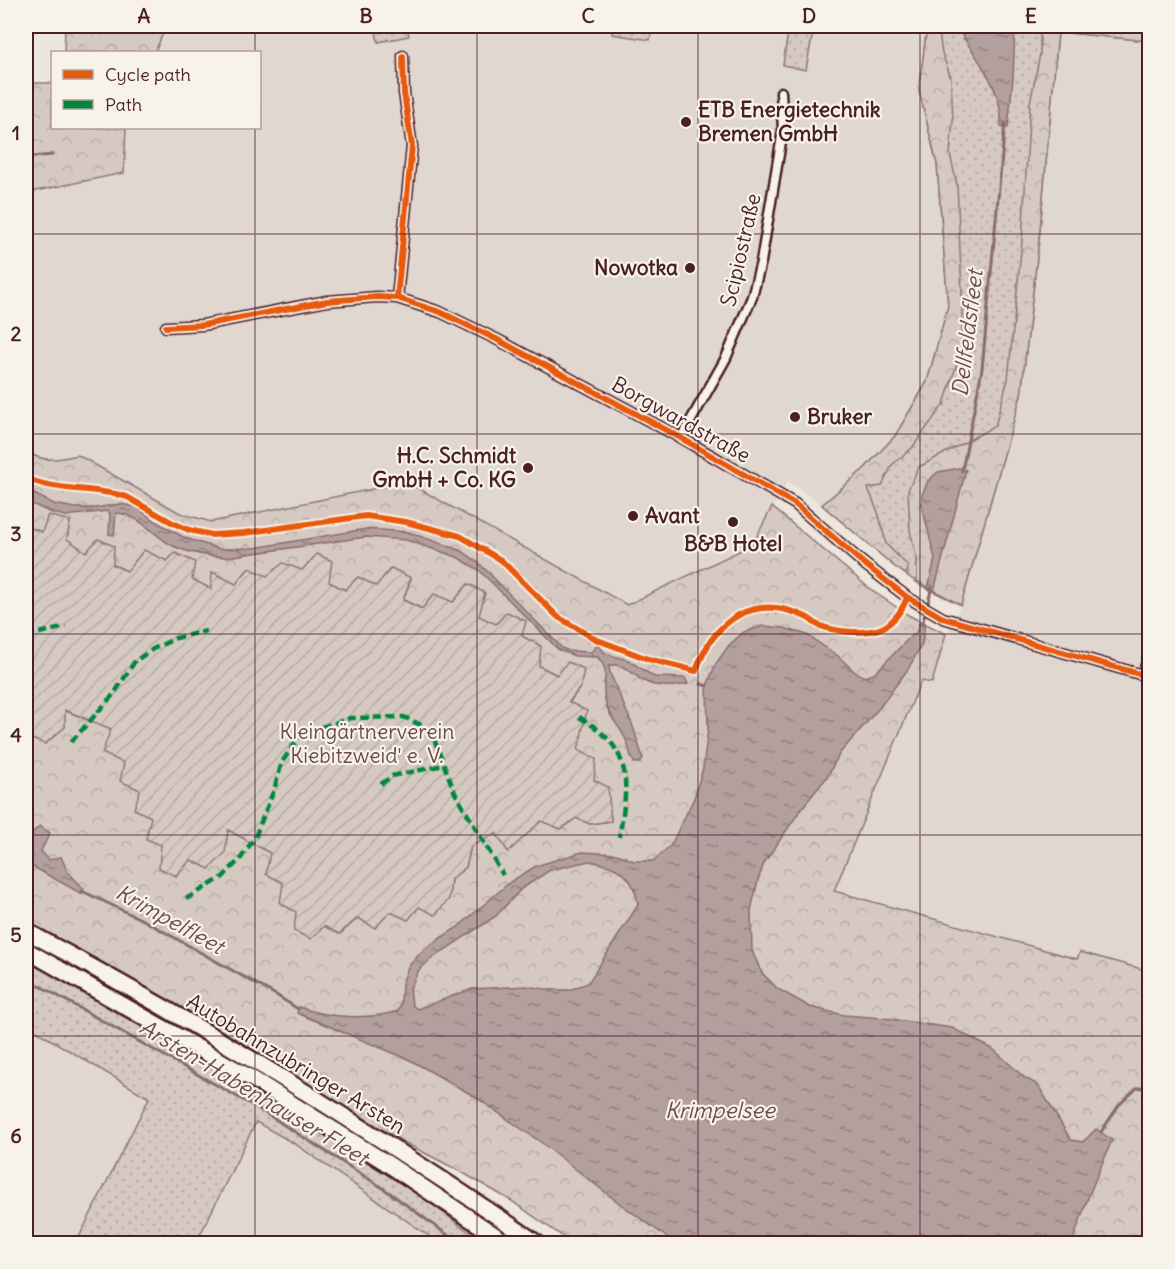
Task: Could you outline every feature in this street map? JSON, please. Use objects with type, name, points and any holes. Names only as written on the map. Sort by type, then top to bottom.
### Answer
[{"type":"highway","name":"Autobahnzubringer Arsten","points":[[26,932],[88,965],[320,1101],[538,1244]]},
{"type":"highway","name":"Autobahnzubringer Arsten","points":[[26,950],[256,1081],[385,1162],[508,1244]]},
{"type":"street","points":[[398,298],[412,146],[404,93],[403,56]]},
{"type":"street","name":"Scipiostraße","points":[[681,438],[726,358],[752,297],[761,262],[783,130],[781,92]]},
{"type":"street","name":"Borgwardstraße","points":[[166,327],[203,325],[327,301],[377,297],[398,298],[440,312],[496,339],[681,438],[795,504],[863,563],[914,600],[941,616],[1146,676]]},
{"type":"street","points":[[1146,676],[1149,652]]},
{"type":"shaded area","points":[[166,26],[375,26],[379,42],[408,36],[407,26],[789,26],[783,65],[806,69],[814,26],[927,26],[919,90],[937,164],[948,306],[927,382],[895,436],[864,469],[822,505],[788,481],[752,545],[627,605],[407,482],[211,522],[180,513],[78,455],[54,460],[38,459],[29,453],[26,435],[26,193],[123,173],[126,129],[261,129],[261,51],[155,51]]},
{"type":"shaded area","points":[[1058,31],[1149,41],[1149,971],[1080,952],[1078,959],[834,891],[922,680],[932,683],[946,634],[961,605],[1039,240]]},
{"type":"shaded area","points":[[26,1025],[149,1098],[76,1243],[26,1243]]},
{"type":"shaded area","points":[[255,1122],[295,1144],[439,1243],[196,1244]]},
{"type":"green space","points":[[65,26],[166,26],[155,51],[64,51]]},
{"type":"green space","points":[[375,26],[407,26],[409,36],[378,42]]},
{"type":"green space","points":[[612,26],[652,26],[650,40],[612,34]]},
{"type":"green space","points":[[789,26],[814,26],[806,70],[783,65]]},
{"type":"green space","points":[[927,26],[1149,26],[1149,41],[1058,32],[1039,240],[1021,395],[961,605],[922,586],[895,567],[822,505],[864,469],[895,436],[927,382],[948,306],[937,164],[919,90]]},
{"type":"green space","points":[[927,26],[938,26],[942,53],[951,78],[953,121],[950,154],[957,185],[962,348],[944,404],[912,448],[892,465],[882,486],[868,488],[879,515],[886,544],[908,566],[907,575],[822,505],[864,469],[895,436],[927,382],[948,306],[937,164],[919,90]]},
{"type":"green space","points":[[1040,26],[1149,26],[1149,41],[1058,32],[1039,240],[1021,395],[961,605],[917,581],[917,560],[910,531],[908,490],[919,467],[995,426],[1008,379],[1022,241],[1030,103],[1040,54]]},
{"type":"green space","points":[[26,83],[51,83],[51,129],[126,129],[124,173],[26,193]]},
{"type":"green space","points":[[26,435],[29,453],[35,456],[53,459],[78,455],[180,513],[211,522],[407,482],[627,605],[752,545],[772,507],[874,592],[910,616],[946,634],[932,683],[921,681],[834,891],[1077,959],[1080,952],[1149,971],[1149,1243],[572,1243],[510,1200],[400,1140],[229,1036],[26,921],[26,742],[29,738],[45,744],[65,727],[64,710],[111,730],[124,763],[141,790],[161,845],[190,860],[228,829],[271,853],[283,882],[323,926],[340,934],[358,918],[449,899],[451,879],[466,867],[471,846],[497,833],[508,851],[541,821],[561,829],[576,818],[590,824],[611,821],[594,780],[578,750],[569,703],[581,686],[539,666],[496,625],[453,603],[423,609],[403,600],[411,578],[391,568],[376,587],[346,590],[302,570],[211,589],[191,579],[168,562],[127,571],[86,552],[67,539],[70,522],[42,532],[26,526]]},
{"type":"green space","name":"Kleingärtnerverein Kiebitzweid' e. V.","points":[[48,515],[70,521],[67,539],[86,552],[98,539],[114,546],[113,565],[127,571],[144,550],[167,561],[175,553],[195,562],[192,579],[211,589],[212,572],[236,584],[249,568],[267,576],[283,563],[302,570],[317,554],[332,561],[329,582],[345,590],[358,577],[376,586],[391,568],[411,578],[403,600],[422,609],[434,594],[453,602],[468,584],[485,593],[479,616],[496,624],[507,612],[526,621],[522,636],[541,646],[539,666],[557,675],[568,662],[584,669],[581,686],[569,702],[587,711],[578,750],[596,759],[594,780],[608,787],[611,821],[590,824],[576,818],[561,829],[541,821],[508,852],[496,833],[471,846],[466,867],[451,879],[449,899],[435,915],[419,907],[408,920],[390,912],[375,928],[358,918],[339,934],[324,926],[311,939],[294,931],[296,912],[280,903],[283,883],[266,874],[270,853],[228,830],[225,853],[209,869],[191,860],[176,876],[159,868],[161,845],[146,839],[151,817],[134,809],[140,790],[120,781],[124,763],[102,753],[111,729],[65,710],[65,727],[45,744],[29,738],[26,742],[26,526],[42,532]]},
{"type":"green space","points":[[26,960],[266,1099],[415,1192],[484,1243],[439,1243],[295,1144],[256,1122],[196,1243],[76,1243],[149,1098],[26,1025]]},
{"type":"water","points":[[956,26],[1015,26],[1008,128],[1001,127],[998,99],[987,74]]},
{"type":"water","points":[[959,468],[966,470],[934,591],[928,588],[935,559],[922,506],[922,495],[928,481],[938,472]]},
{"type":"water","points":[[26,490],[54,504],[75,508],[120,504],[136,507],[185,538],[220,549],[254,548],[366,529],[408,532],[462,551],[479,563],[562,648],[569,651],[591,652],[598,645],[606,654],[628,660],[654,677],[685,678],[688,684],[654,685],[619,665],[609,666],[643,758],[640,763],[635,763],[607,706],[604,693],[604,668],[597,657],[575,656],[559,650],[479,570],[457,557],[406,540],[366,537],[227,557],[204,555],[174,546],[137,520],[124,514],[116,513],[114,535],[109,534],[110,514],[108,511],[65,516],[49,512],[26,501]]},
{"type":"water","name":"Krimpelsee","points":[[920,621],[925,623],[922,644],[908,669],[880,707],[840,753],[827,777],[802,808],[764,863],[751,910],[752,951],[762,973],[778,989],[810,1007],[844,1015],[952,1028],[993,1049],[1025,1078],[1038,1085],[1071,1140],[1083,1142],[1096,1129],[1112,1140],[1072,1243],[675,1243],[542,1143],[474,1096],[410,1060],[297,1013],[299,1007],[323,1014],[348,1017],[374,1016],[398,1011],[401,1004],[402,984],[408,967],[424,949],[458,927],[510,882],[536,866],[582,852],[617,854],[634,861],[653,861],[671,845],[694,798],[703,768],[708,730],[707,686],[715,665],[729,645],[744,632],[763,626],[784,628],[807,635],[838,656],[855,672],[865,677],[874,674],[916,633]],"holes":[[[589,861],[617,869],[629,879],[638,905],[588,983],[569,990],[526,986],[472,989],[417,1009],[412,1005],[410,988],[419,970],[431,959],[496,916],[521,889],[550,870]]]},
{"type":"water","name":"Krimpelfleet","points":[[40,826],[50,833],[41,851],[49,860],[61,857],[68,872],[84,889],[82,894],[26,863],[26,829],[32,833]]},
{"type":"waterway","name":"Dellfeldsfleet","points":[[962,471],[982,369],[1005,123]]},
{"type":"waterway","points":[[26,160],[32,157],[52,155]]},
{"type":"waterway","name":"Dellfeldsfleet","points":[[922,625],[932,587]]},
{"type":"waterway","points":[[701,684],[707,686]]},
{"type":"waterway","name":"Krimpelfleet","points":[[82,891],[145,921],[298,1009]]},
{"type":"waterway","name":"Arsten-Habenhauser Fleet","points":[[26,978],[259,1109],[383,1188],[460,1244]]},
{"type":"waterway","points":[[1101,1132],[1119,1105],[1137,1088],[1150,1087]]},
{"type":"marked path","points":[[26,636],[66,627]]},
{"type":"marked path","points":[[71,742],[114,694],[135,661],[176,638],[206,631]]},
{"type":"marked path","points":[[186,899],[223,877],[241,858],[255,837],[274,790],[282,762],[302,733],[351,718],[404,717],[423,726],[434,739],[455,793],[503,875]]},
{"type":"marked path","points":[[579,717],[610,741],[623,768],[625,799],[619,837]]},
{"type":"marked path","points":[[381,784],[392,776],[444,765]]},
{"type":"cycle path","points":[[397,298],[412,146],[404,93],[403,56]]},
{"type":"cycle path","points":[[166,327],[203,325],[327,301],[377,297],[397,298],[440,312],[496,339],[681,438],[795,504],[863,563],[907,597],[943,618],[1150,677]]},
{"type":"cycle path","points":[[26,478],[63,488],[127,497],[173,523],[189,530],[212,535],[244,533],[366,516],[406,522],[460,536],[501,560],[558,617],[595,639],[648,659],[696,671],[713,638],[725,625],[753,610],[769,608],[787,610],[825,627],[850,632],[867,631],[882,628],[890,623],[901,610],[907,597]]},
{"type":"place","name":"ETB Energietechnik Bremen GmbH","points":[[686,122]]},
{"type":"place","name":"Nowotka","points":[[690,268]]},
{"type":"place","name":"Bruker","points":[[795,417]]},
{"type":"place","name":"H.C. Schmidt GmbH + Co. KG","points":[[528,468]]},
{"type":"place","name":"Avant","points":[[633,516]]},
{"type":"place","name":"B&B Hotel","points":[[733,522]]}]
